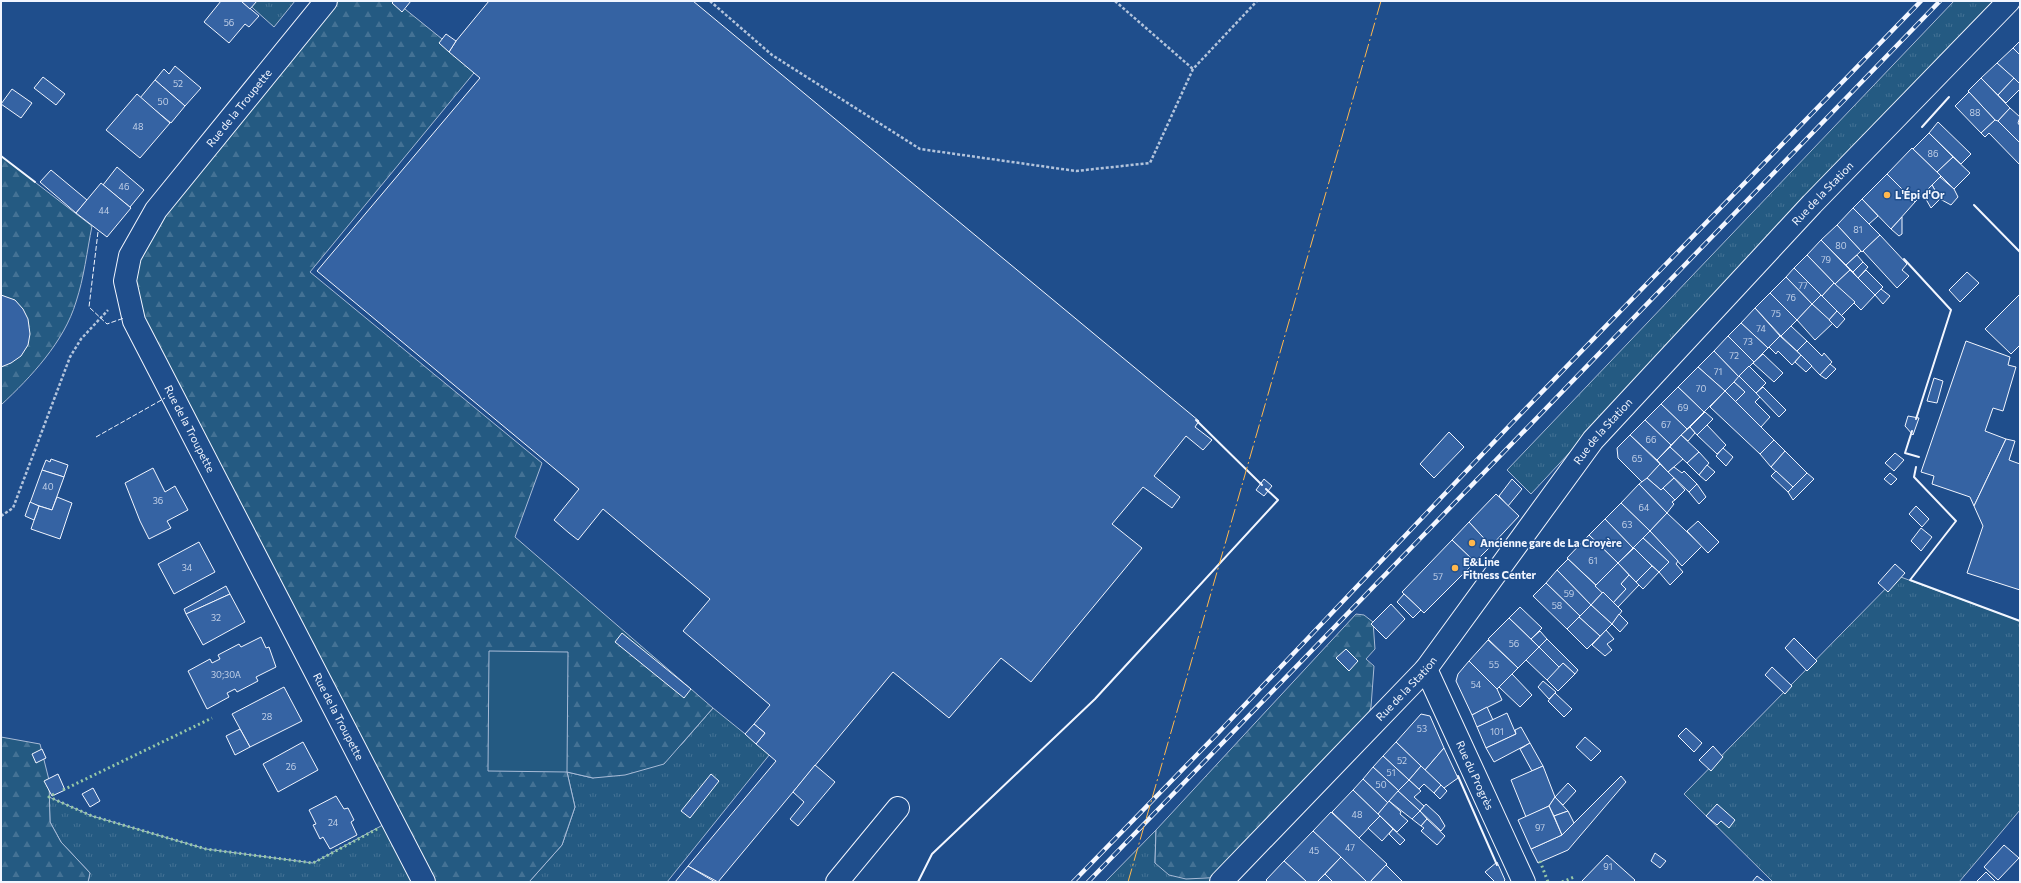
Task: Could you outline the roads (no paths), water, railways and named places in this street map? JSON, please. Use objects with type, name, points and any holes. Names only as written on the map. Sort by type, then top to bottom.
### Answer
[{"type":"street","name":"Rue de la Troupette","points":[[326,1],[156,210],[130,256],[125,281],[134,320],[424,882]]},
{"type":"street","name":"Rue de la Station","points":[[1221,882],[1426,669],[1593,440],[1812,204],[2009,1]]},
{"type":"street","name":"Rue du Progrès","points":[[1426,669],[1524,882]]},
{"type":"street","points":[[837,882],[898,808]]},
{"type":"railway","points":[[1073,882],[1219,732],[1511,424],[1921,1]]},
{"type":"railway","points":[[1088,882],[1940,1]]},
{"type":"place","name":"L'Épi d'Or","points":[[1887,195]]},
{"type":"place","name":"Ancienne gare de La Croyère","points":[[1472,543]]},
{"type":"place","name":"E&Line Fitness Center","points":[[1455,568]]}]
